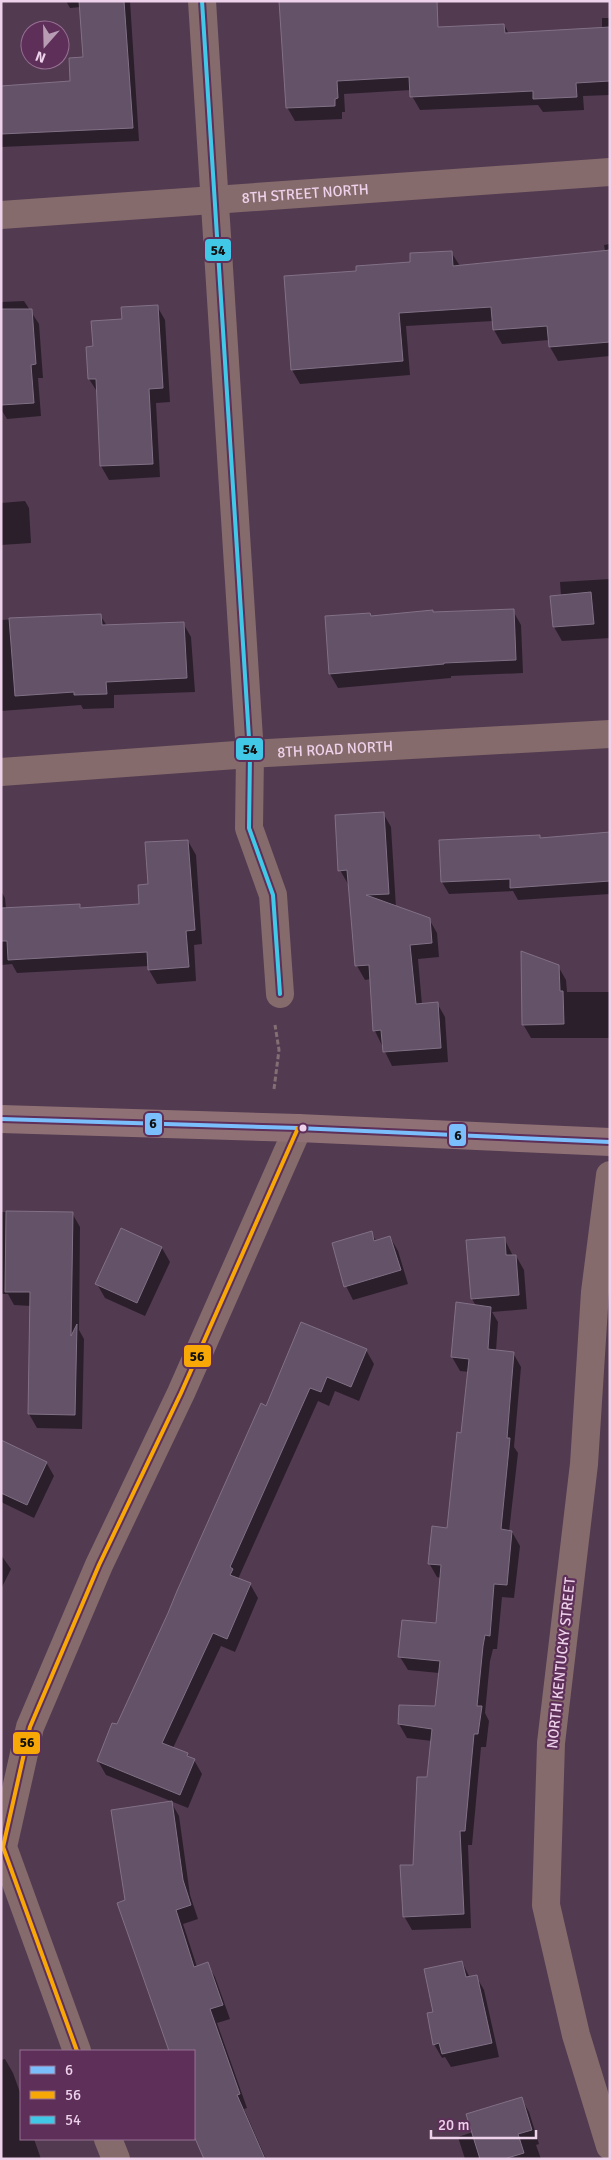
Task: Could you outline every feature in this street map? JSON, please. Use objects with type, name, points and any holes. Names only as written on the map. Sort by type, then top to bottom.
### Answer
[{"type":"main road","points":[[1,1119],[298,1128],[610,1142]]},
{"type":"street","points":[[202,1],[250,754],[249,828],[273,895],[280,994]]},
{"type":"street","name":"8TH STREET NORTH","points":[[1,215],[610,172]]},
{"type":"street","name":"8TH ROAD NORTH","points":[[1,772],[250,754],[610,734]]},
{"type":"street","points":[[77,2050],[3,1847],[30,1727],[99,1565],[181,1393],[298,1128]]},
{"type":"street","name":"NORTH KENTUCKY STREET","points":[[610,1174],[595,1292],[584,1464],[551,1743],[546,1905],[576,2035],[610,2146]]},
{"type":"street","points":[[108,2140],[116,2159]]},
{"type":"path","points":[[274,1088],[279,1050]]},
{"type":"building","points":[[79,1],[124,1],[133,128],[1,134],[1,86],[70,81],[70,58],[83,57]]},
{"type":"building","points":[[279,1],[437,1],[438,27],[504,24],[505,33],[610,27],[610,81],[576,83],[577,97],[533,99],[533,91],[410,97],[409,77],[337,81],[338,98],[335,99],[335,106],[286,108]]},
{"type":"building","points":[[610,250],[610,342],[549,347],[547,326],[493,330],[491,307],[399,313],[403,361],[291,370],[284,276],[356,271],[356,266],[410,262],[410,253],[452,251],[453,266]]},
{"type":"building","points":[[158,305],[163,388],[149,389],[153,464],[100,466],[96,379],[88,379],[86,347],[93,346],[91,321],[122,319],[121,307]]},
{"type":"building","points":[[1,309],[32,309],[36,364],[31,365],[34,403],[1,405]]},
{"type":"building","points":[[591,592],[594,624],[553,627],[550,596]]},
{"type":"building","points":[[514,609],[516,660],[444,663],[329,674],[325,616],[370,613],[371,616],[433,610],[433,612]]},
{"type":"building","points":[[101,614],[102,625],[184,622],[187,678],[106,682],[107,694],[74,695],[74,692],[15,696],[9,618]]},
{"type":"building","points":[[384,812],[389,894],[366,895],[430,918],[432,943],[410,945],[416,1004],[438,1002],[441,1048],[383,1052],[381,1030],[373,1031],[369,965],[355,966],[347,870],[338,871],[335,815]]},
{"type":"building","points":[[610,832],[610,881],[510,888],[510,879],[441,882],[439,840],[540,835],[540,838]]},
{"type":"building","points":[[188,840],[195,930],[186,931],[189,967],[148,970],[147,952],[8,960],[7,941],[1,941],[1,908],[80,904],[80,908],[139,904],[138,885],[148,884],[145,842]]},
{"type":"building","points":[[521,951],[559,965],[560,991],[563,991],[564,1024],[522,1025]]},
{"type":"building","points":[[6,1211],[73,1212],[71,1336],[77,1324],[75,1415],[28,1414],[30,1292],[5,1292]]},
{"type":"building","points":[[121,1228],[162,1247],[137,1303],[95,1284]]},
{"type":"building","points":[[372,1231],[374,1241],[390,1236],[401,1270],[344,1287],[332,1243]]},
{"type":"building","points":[[505,1237],[506,1255],[516,1255],[519,1295],[471,1299],[466,1240]]},
{"type":"building","points":[[456,1302],[491,1307],[488,1349],[514,1352],[507,1438],[510,1438],[501,1529],[512,1531],[507,1585],[494,1584],[490,1636],[485,1635],[483,1646],[477,1706],[482,1706],[478,1734],[474,1734],[465,1831],[460,1831],[464,1914],[403,1917],[400,1865],[413,1865],[417,1777],[427,1777],[432,1729],[398,1724],[399,1705],[435,1706],[440,1661],[398,1657],[402,1620],[436,1623],[441,1565],[428,1564],[432,1526],[447,1528],[457,1432],[461,1433],[469,1359],[451,1357]]},
{"type":"building","points":[[301,1322],[367,1349],[351,1387],[327,1377],[321,1392],[310,1388],[230,1567],[233,1569],[230,1575],[251,1583],[227,1639],[213,1633],[162,1743],[188,1753],[187,1756],[195,1759],[180,1795],[97,1761],[112,1723],[117,1724],[168,1613],[261,1403],[266,1406]]},
{"type":"building","points":[[1,1440],[47,1462],[27,1505],[1,1493]]},
{"type":"building","points":[[172,1801],[183,1880],[191,1905],[176,1910],[194,1967],[208,1962],[223,2005],[210,2009],[240,2094],[237,2095],[265,2159],[204,2159],[195,2138],[195,2050],[169,2050],[117,1903],[125,1900],[111,1810]]},
{"type":"building","points":[[462,1961],[466,1977],[477,1975],[492,2043],[442,2054],[439,2043],[433,2045],[427,2013],[433,2012],[424,1969]]},
{"type":"building","points":[[522,2097],[532,2130],[518,2134],[524,2153],[504,2159],[480,2159],[466,2114]]},
{"type":"transit line","name":"54","points":[[202,1],[250,754],[249,828],[273,895],[280,994]]},
{"type":"transit line","name":"6","points":[[1,1119],[298,1128],[610,1142]]},
{"type":"transit line","name":"56","points":[[77,2050],[3,1847],[30,1727],[99,1565],[181,1393],[298,1128]]}]
